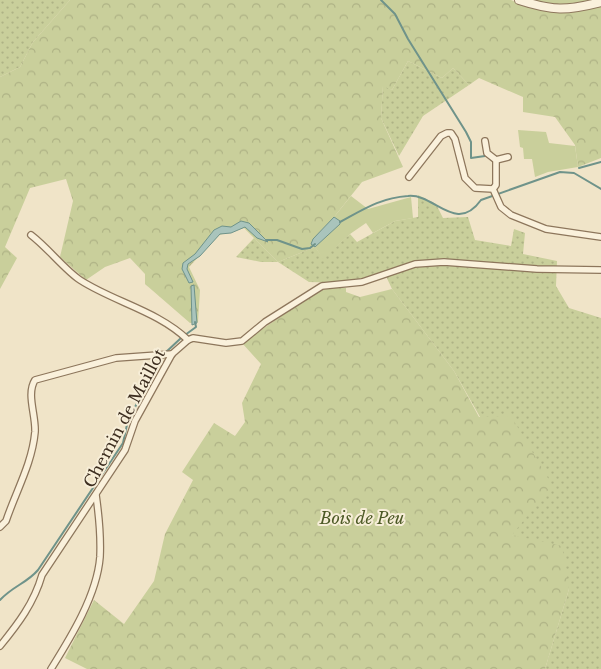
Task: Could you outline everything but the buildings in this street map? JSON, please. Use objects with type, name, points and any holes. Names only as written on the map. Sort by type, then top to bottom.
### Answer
[{"type":"street","points":[[519,0],[547,9],[578,8],[601,2]]},
{"type":"street","points":[[409,177],[441,136],[451,133],[455,139],[465,178],[471,186],[493,190]]},
{"type":"street","points":[[485,142],[487,153],[496,160]]},
{"type":"street","points":[[496,160],[508,157]]},
{"type":"street","points":[[493,190],[496,185],[496,160]]},
{"type":"street","points":[[493,190],[504,211],[528,222],[546,229],[601,237]]},
{"type":"street","points":[[31,235],[48,248],[79,279],[185,337]]},
{"type":"street","name":"Chemin de Maillot","points":[[51,669],[72,636],[94,582],[100,559],[100,527],[96,495],[125,450],[135,421],[167,354],[185,337],[226,343],[242,341],[265,322],[322,286],[362,282],[415,264],[444,262],[537,269],[601,270]]},
{"type":"street","points":[[0,527],[6,521],[32,449],[35,431],[30,387],[35,380],[116,358],[167,354]]},
{"type":"street","points":[[0,646],[21,620],[37,592],[42,575],[96,495]]},
{"type":"green space","points":[[0,0],[70,0],[33,42],[20,67],[0,77]]},
{"type":"green space","points":[[70,0],[511,0],[533,8],[555,11],[601,6],[601,158],[578,167],[575,145],[555,117],[523,112],[523,97],[479,78],[469,85],[453,68],[442,78],[408,61],[392,90],[383,86],[381,118],[403,167],[362,182],[334,217],[313,239],[312,244],[315,247],[278,262],[244,228],[219,235],[189,267],[200,290],[198,322],[190,323],[145,284],[145,274],[130,258],[105,267],[86,280],[60,257],[73,201],[66,179],[30,188],[5,247],[17,258],[0,289],[0,77],[20,67],[33,42]]},
{"type":"green space","points":[[532,0],[592,0],[562,4]]},
{"type":"green space","points":[[408,61],[442,78],[453,68],[469,85],[423,116],[399,156],[381,118],[383,85],[392,90]]},
{"type":"green space","points":[[518,130],[546,132],[549,143],[575,146],[578,167],[548,172],[535,177],[532,159],[524,159]]},
{"type":"green space","points":[[418,195],[436,204],[443,218],[468,217],[475,240],[511,246],[514,229],[525,233],[523,254],[557,261],[556,286],[569,308],[601,318],[601,669],[545,669],[569,589],[512,535],[480,417],[454,371],[392,289],[384,272],[346,283],[309,282],[278,262],[315,247],[323,258],[350,234],[357,242],[395,221],[418,217]]},
{"type":"green space","points":[[351,196],[368,209],[411,197],[413,218],[395,221],[373,233],[366,223],[350,234],[323,259],[315,247],[340,223],[334,217]]},
{"type":"green space","points":[[254,238],[278,262],[261,262],[236,257]]},
{"type":"green space","name":"Bois de Peu","points":[[346,288],[346,292],[360,297],[392,289],[454,371],[479,417],[511,416],[552,485],[512,535],[562,546],[569,589],[545,669],[87,669],[65,658],[94,600],[124,624],[154,581],[165,534],[193,480],[182,472],[214,423],[235,436],[245,422],[242,403],[261,364],[242,343],[320,290]]},
{"type":"water","points":[[334,217],[340,221],[340,224],[315,247],[311,244],[313,239]]},
{"type":"water","points":[[241,221],[249,223],[268,242],[257,238],[245,227],[231,233],[220,234],[200,256],[188,264],[187,269],[193,282],[189,283],[182,269],[183,263],[195,254],[214,230],[222,226],[231,227]]},
{"type":"water","points":[[194,285],[197,323],[192,325],[191,286]]},
{"type":"waterway","points":[[381,0],[395,14],[408,39],[466,132],[471,142],[471,158],[485,156]]},
{"type":"waterway","points":[[579,168],[601,162]]},
{"type":"waterway","points":[[340,222],[381,202],[408,196],[418,197],[445,210],[463,214],[472,210],[481,200],[560,172],[574,173],[601,189]]},
{"type":"waterway","points":[[266,240],[277,240],[302,249],[310,248],[315,244]]},
{"type":"waterway","points":[[185,335],[196,327],[195,322]]},
{"type":"waterway","points":[[165,353],[181,338]]},
{"type":"waterway","points":[[0,600],[38,570],[123,443],[128,420],[162,357]]}]
